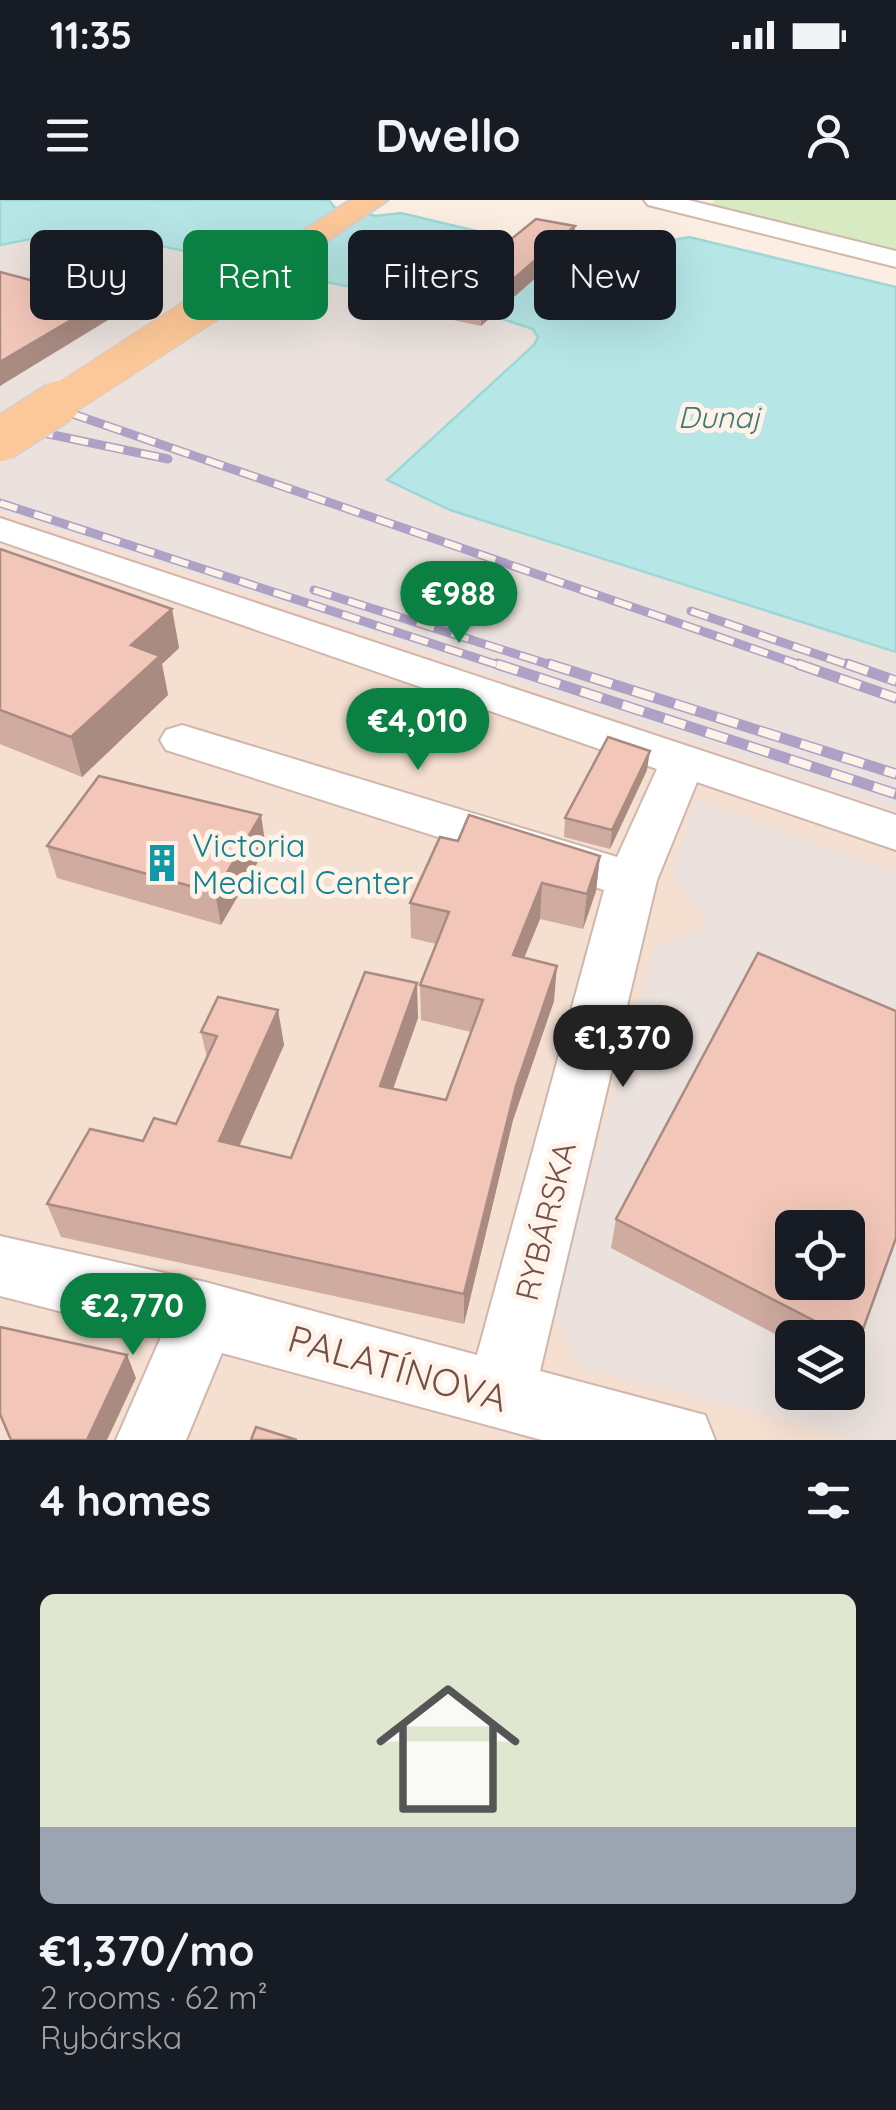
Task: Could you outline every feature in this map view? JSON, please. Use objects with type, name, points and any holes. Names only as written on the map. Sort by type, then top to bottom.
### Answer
[{"type":"main road","points":[[0,440],[372,200]]},
{"type":"street","points":[[657,200],[896,260]]},
{"type":"street","points":[[0,529],[896,832]]},
{"type":"street","points":[[182,740],[632,880]]},
{"type":"street","name":"RYBÁRSKA","points":[[500,1397],[632,880],[683,762]]},
{"type":"street","name":"PALATÍNOVA","points":[[0,1266],[205,1314],[500,1397],[680,1440]]},
{"type":"street","points":[[151,1440],[205,1314]]},
{"type":"shaded area","points":[[30,239],[30,320],[163,320],[163,246],[183,251],[183,320],[328,320],[328,272],[348,276],[348,320],[506,320],[533,329],[538,337],[534,345],[388,479],[450,510],[896,652],[896,811],[0,511],[0,245]]},
{"type":"shaded area","points":[[0,511],[896,811],[896,1440],[0,1440]]},
{"type":"shaded area","points":[[696,800],[896,872],[896,1440],[862,1440],[580,1367],[552,1310],[654,948],[707,925],[672,874]]},
{"type":"green space","points":[[715,200],[896,200],[896,255],[707,208]]},
{"type":"water","name":"Dunaj","points":[[0,200],[329,200],[334,207],[376,216],[401,213],[472,230],[348,230],[348,286],[328,282],[328,230],[183,230],[183,251],[163,246],[163,230],[30,230],[30,239],[0,245]]},
{"type":"water","name":"Dunaj","points":[[689,237],[896,287],[896,652],[450,510],[387,480],[534,345],[538,337],[533,329],[505,320],[514,320],[514,240],[527,243],[517,253],[534,256],[534,320],[676,320],[676,239]]},
{"type":"building","points":[[536,219],[575,226],[570,230],[534,230],[534,261],[514,279],[514,237]]},
{"type":"building","points":[[0,272],[30,280],[30,320],[71,320],[0,362]]},
{"type":"building","points":[[0,549],[172,609],[131,645],[160,656],[71,737],[0,710]]},
{"type":"building","points":[[608,737],[650,751],[612,830],[565,818]]},
{"type":"building","points":[[99,776],[261,815],[215,893],[47,846]]},
{"type":"building","points":[[469,815],[600,856],[587,894],[542,883],[513,955],[557,966],[516,1086],[464,1294],[47,1204],[90,1129],[143,1141],[154,1118],[176,1124],[217,1036],[201,1032],[218,997],[278,1010],[219,1141],[291,1158],[365,972],[417,983],[380,1086],[446,1100],[483,1000],[420,985],[449,912],[410,903],[440,837],[458,841]]},
{"type":"building","points":[[758,953],[896,1011],[896,1238],[865,1324],[865,1320],[813,1320],[616,1219]]},
{"type":"building","points":[[0,1327],[127,1355],[87,1440],[11,1440],[0,1414]]},
{"type":"building","points":[[256,1427],[297,1440],[251,1440]]},
{"type":"railway","points":[[70,413],[806,667]]},
{"type":"railway","points":[[0,424],[168,459]]},
{"type":"railway","points":[[0,503],[504,667]]},
{"type":"railway","points":[[314,590],[557,667]]},
{"type":"railway","points":[[691,611],[854,667]]},
{"type":"railway","points":[[497,664],[896,794]]},
{"type":"railway","points":[[549,664],[896,774]]},
{"type":"railway","points":[[798,664],[896,698]]},
{"type":"railway","points":[[847,664],[896,681]]},
{"type":"place","name":"Victoria Medical Center","points":[[162,863]]}]
